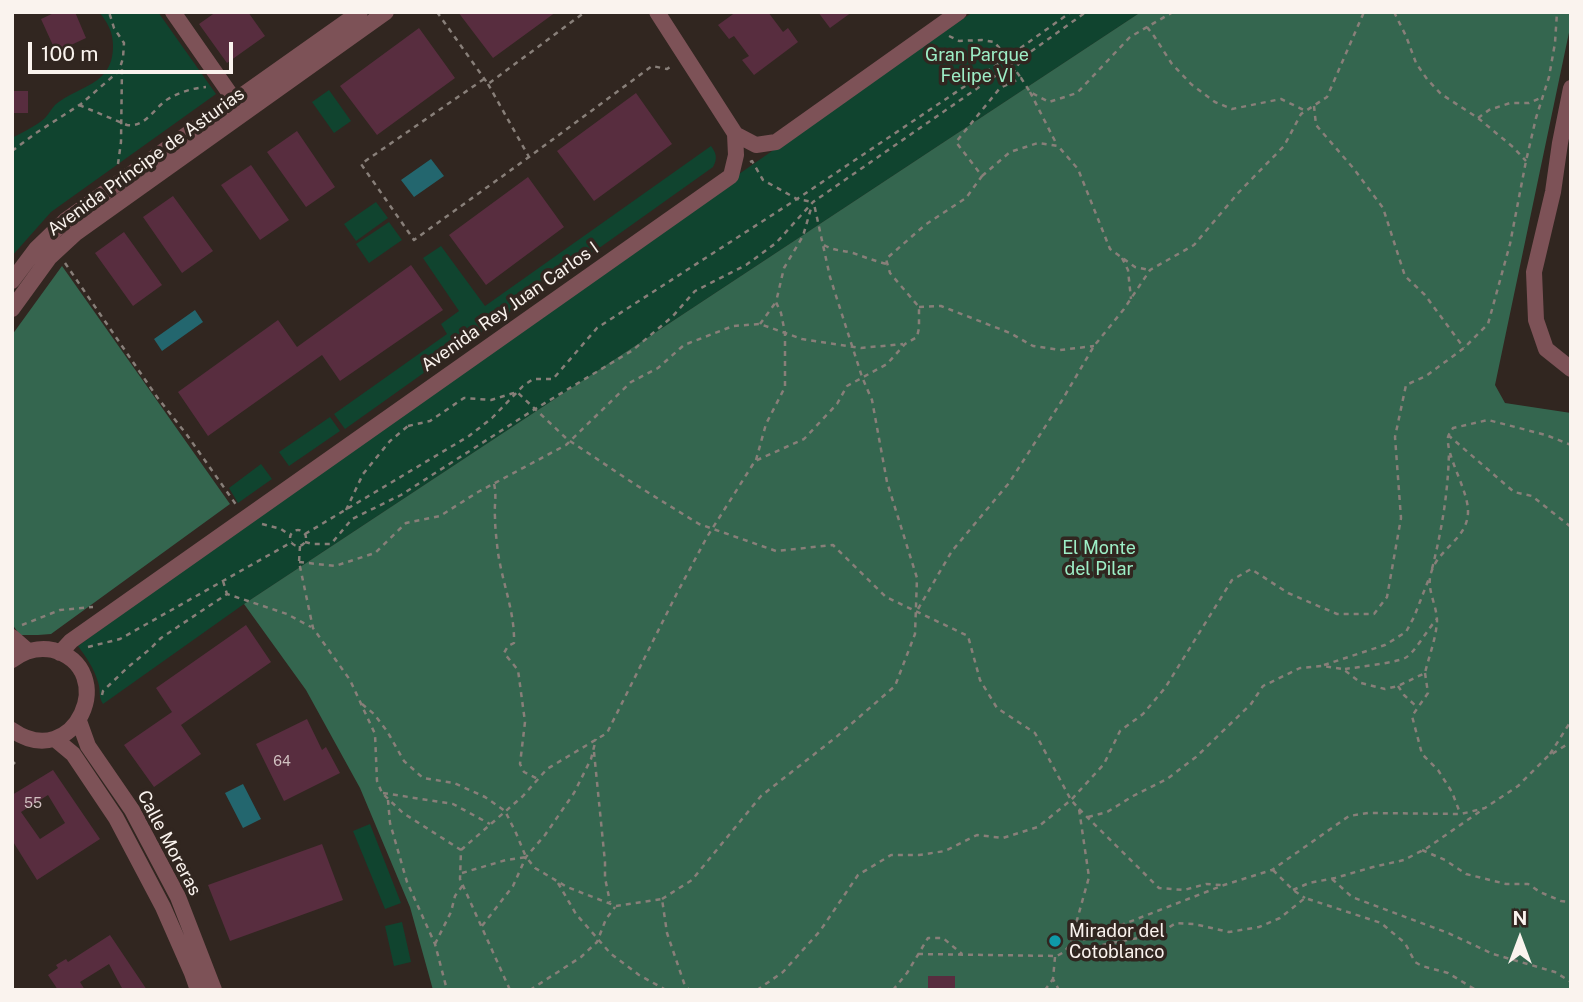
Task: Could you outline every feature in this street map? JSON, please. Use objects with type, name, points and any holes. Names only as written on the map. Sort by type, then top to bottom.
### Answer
[{"type":"street","points":[[173,12],[235,100]]},
{"type":"street","name":"Avenida Príncipe de Asturias","points":[[12,281],[36,249],[66,220],[360,12]]},
{"type":"street","name":"Avenida Príncipe de Asturias","points":[[12,309],[49,258],[76,233],[386,12]]},
{"type":"street","points":[[657,12],[735,134],[756,145],[776,142],[959,12]]},
{"type":"street","points":[[1571,88],[1553,192],[1534,272],[1536,320],[1546,349],[1571,369]]},
{"type":"street","name":"Avenida Rey Juan Carlos I","points":[[60,653],[71,641],[731,176],[736,155],[735,134]]},
{"type":"street","points":[[15,632],[28,651]]},
{"type":"street","points":[[12,660],[28,651],[50,649],[72,660],[86,682],[85,709],[79,721],[64,735],[40,740],[19,734],[12,747]]},
{"type":"street","name":"Calle Moreras","points":[[79,721],[88,746],[132,810],[178,897],[214,990]]},
{"type":"street","name":"Calle Moreras","points":[[55,738],[73,754],[116,818],[163,907],[198,990]]},
{"type":"path","points":[[109,12],[114,28],[124,43],[120,153],[117,169]]},
{"type":"path","points":[[437,12],[488,84],[529,157]]},
{"type":"path","points":[[488,84],[586,12]]},
{"type":"path","points":[[1012,54],[1071,12]]},
{"type":"path","points":[[1015,71],[1022,58],[1086,12]]},
{"type":"path","points":[[1162,12],[1163,18]]},
{"type":"path","points":[[1030,92],[1049,102],[1077,93],[1130,37],[1173,12]]},
{"type":"path","points":[[916,612],[952,551],[1009,483],[1094,346],[1150,270],[1194,245],[1239,192],[1284,146],[1301,114],[1327,97],[1364,12]]},
{"type":"path","points":[[1394,12],[1416,63],[1426,79],[1441,94],[1478,118],[1513,147],[1526,162]]},
{"type":"path","points":[[757,990],[783,972],[820,931],[858,876],[891,855],[945,851],[977,835],[1003,838],[1038,827],[1071,800],[1104,764],[1121,731],[1143,714],[1165,688],[1232,580],[1251,569],[1288,593],[1337,614],[1374,614],[1387,597],[1401,518],[1395,437],[1406,385],[1426,376],[1464,348],[1488,324],[1510,244],[1526,162],[1549,77],[1558,12]]},
{"type":"path","points":[[938,27],[959,41],[994,42],[1003,52]]},
{"type":"path","points":[[1147,27],[1172,64],[1191,84],[1215,102],[1232,109],[1281,99],[1306,111]]},
{"type":"path","points":[[1003,52],[1012,54]]},
{"type":"path","points":[[1001,62],[1003,52]]},
{"type":"path","points":[[1010,63],[1012,54]]},
{"type":"path","points":[[1001,62],[1010,63]]},
{"type":"path","points":[[305,534],[469,436],[533,379],[553,379],[597,328],[797,199],[1001,62]]},
{"type":"path","points":[[12,151],[79,105],[119,71],[122,63]]},
{"type":"path","points":[[1010,63],[1030,92],[1058,146],[1077,169],[1110,249],[1135,267],[1150,270]]},
{"type":"path","points":[[484,79],[361,164],[414,240],[652,66],[667,69],[670,67]]},
{"type":"path","points":[[305,542],[331,544],[352,519],[401,495],[633,350],[673,316],[695,291],[746,265],[776,243],[813,202],[999,74],[1015,71]]},
{"type":"path","points":[[982,176],[956,142],[1000,88],[1021,78]]},
{"type":"path","points":[[79,105],[133,126],[140,124],[168,99],[189,90],[208,87]]},
{"type":"path","points":[[1478,118],[1489,110],[1510,103],[1529,103],[1543,97]]},
{"type":"path","points":[[1314,106],[1316,125],[1383,208],[1405,276],[1426,295],[1464,348]]},
{"type":"path","points":[[755,461],[804,439],[837,404],[847,386],[887,365],[905,344],[917,337],[919,307],[890,273],[886,259],[925,225],[966,198],[982,176],[1010,152],[1038,143],[1058,146]]},
{"type":"path","points":[[751,162],[763,180],[797,199],[813,202]]},
{"type":"path","points":[[360,702],[387,731],[404,761],[423,778],[454,783],[485,797],[505,811],[526,858],[535,868],[567,887],[616,905],[662,899],[692,880],[761,796],[835,738],[895,686],[915,634],[917,578],[887,482],[872,400],[830,277],[813,202]]},
{"type":"path","points":[[760,324],[776,302],[784,268],[803,236],[813,202]]},
{"type":"path","points":[[823,244],[833,250],[850,252],[887,264]]},
{"type":"path","points":[[1121,257],[1128,270],[1131,299]]},
{"type":"path","points":[[63,260],[237,507]]},
{"type":"path","points":[[510,990],[460,879],[461,850],[523,796],[547,769],[607,733],[677,593],[712,529],[755,461],[766,424],[785,387],[785,333],[776,302]]},
{"type":"path","points":[[919,307],[941,306],[1010,333],[1033,346],[1060,350],[1094,346]]},
{"type":"path","points":[[299,562],[335,566],[375,553],[406,523],[440,516],[566,445],[631,382],[658,368],[684,345],[733,326],[760,324],[802,339],[861,348],[905,344]]},
{"type":"path","points":[[517,392],[570,441],[699,524],[776,551],[833,545],[886,597],[968,636],[980,680],[998,708],[1035,733],[1071,800],[1159,888],[1184,890],[1206,884],[1224,885]]},
{"type":"path","points":[[346,510],[363,474],[390,441],[408,426],[430,421],[464,398],[491,400],[517,392]]},
{"type":"path","points":[[1088,817],[1107,812],[1167,779],[1196,757],[1251,704],[1263,686],[1300,668],[1322,666],[1385,645],[1406,632],[1430,574],[1444,521],[1448,483],[1448,435],[1453,428],[1488,420],[1546,435],[1571,445]]},
{"type":"path","points":[[1448,435],[1514,492],[1532,495],[1571,527]]},
{"type":"path","points":[[1449,448],[1468,510],[1464,530],[1441,554],[1430,574],[1430,592],[1437,619],[1425,673],[1428,692],[1412,716],[1422,754],[1438,770],[1461,814]]},
{"type":"path","points":[[494,484],[497,545],[514,637],[514,643],[508,646],[504,653],[518,670],[525,722],[520,764],[524,772],[538,779]]},
{"type":"path","points":[[258,524],[281,529],[291,536],[295,545],[300,546]]},
{"type":"path","points":[[291,536],[299,530],[305,534]]},
{"type":"path","points":[[305,534],[305,542]]},
{"type":"path","points":[[84,648],[120,639],[292,542]]},
{"type":"path","points":[[305,542],[300,546],[299,562],[313,628],[351,680],[375,734],[377,781],[382,793],[404,813],[461,850]]},
{"type":"path","points":[[223,581],[227,594]]},
{"type":"path","points":[[227,594],[287,614],[313,628]]},
{"type":"path","points":[[98,703],[103,691],[161,638],[227,594]]},
{"type":"path","points":[[15,632],[60,610],[93,607]]},
{"type":"path","points":[[1322,666],[1343,669],[1406,657],[1437,619]]},
{"type":"path","points":[[1343,669],[1361,683],[1385,689],[1425,673]]},
{"type":"path","points":[[1398,686],[1418,708]]},
{"type":"path","points":[[1548,757],[1571,721]]},
{"type":"path","points":[[482,927],[513,886],[526,858],[574,793],[591,758],[596,739]]},
{"type":"path","points":[[1293,890],[1309,883],[1404,860],[1518,786],[1548,757],[1571,742]]},
{"type":"path","points":[[594,749],[605,878],[610,902]]},
{"type":"path","points":[[382,793],[453,804],[490,824]]},
{"type":"path","points":[[387,798],[390,823],[407,882],[435,944],[447,990]]},
{"type":"path","points":[[1070,945],[1224,885],[1272,870],[1349,816],[1368,813],[1461,814],[1485,808]]},
{"type":"path","points":[[918,954],[1055,957],[1064,952],[1070,945],[1089,877],[1079,809]]},
{"type":"path","points":[[1422,850],[1445,860],[1466,874],[1506,884],[1528,884],[1561,901],[1571,902]]},
{"type":"path","points":[[461,873],[506,860],[526,858]]},
{"type":"path","points":[[1272,870],[1305,898],[1381,923],[1405,943],[1415,962],[1448,973],[1476,990]]},
{"type":"path","points":[[1332,879],[1352,897],[1448,933],[1493,954],[1555,972],[1571,982]]},
{"type":"path","points":[[556,880],[576,914],[611,954],[639,975],[666,990]]},
{"type":"path","points":[[435,944],[452,912],[455,896],[463,885]]},
{"type":"path","points":[[1070,945],[1087,948],[1158,934],[1177,923],[1229,932],[1259,927],[1280,918],[1305,898]]},
{"type":"path","points":[[662,899],[667,933],[684,983],[689,990]]},
{"type":"path","points":[[530,990],[581,957],[598,939],[606,919],[616,905]]},
{"type":"path","points":[[893,990],[928,938],[943,938],[962,954]]},
{"type":"path","points":[[1045,990],[1053,979],[1055,957]]},
{"type":"path","points":[[1053,979],[1059,990]]},
{"type":"green space","points":[[99,12],[158,12],[216,94],[51,212],[12,256],[12,138],[41,121],[55,105],[93,83],[107,69],[113,41]]},
{"type":"green space","name":"Gran Parque Felipe VI","points":[[973,12],[1141,12],[244,604],[103,704],[94,672],[78,646],[523,326]]},
{"type":"green space","name":"El Monte del Pilar","points":[[1141,12],[1571,12],[1571,23],[1495,385],[1505,403],[1571,413],[1571,990],[433,990],[410,907],[360,788],[306,690],[244,604]]},
{"type":"green space","points":[[329,90],[351,121],[334,133],[312,102]]},
{"type":"green space","points":[[711,146],[716,156],[713,167],[345,429],[334,414],[447,334],[441,324],[459,311],[423,258],[441,246],[485,306]]},
{"type":"green space","points":[[376,202],[388,218],[356,241],[344,224]]},
{"type":"green space","points":[[389,222],[402,240],[369,263],[356,244]]},
{"type":"green space","points":[[62,266],[230,504],[51,634],[20,635],[12,624],[12,335]]},
{"type":"green space","points":[[330,417],[340,431],[289,466],[279,452]]},
{"type":"green space","points":[[261,464],[272,479],[238,503],[229,488]]},
{"type":"green space","points":[[370,824],[401,903],[385,909],[353,831]]},
{"type":"green space","points":[[402,922],[411,962],[394,966],[385,926]]},
{"type":"water","points":[[431,159],[444,176],[414,197],[401,180]]},
{"type":"water","points":[[195,310],[203,322],[162,351],[154,339]]},
{"type":"water","points":[[243,784],[261,819],[243,828],[225,793]]},
{"type":"building","points":[[56,12],[75,12],[86,38],[56,52],[41,19]]},
{"type":"building","points":[[216,12],[248,12],[265,36],[227,63],[199,24]]},
{"type":"building","points":[[458,12],[556,12],[493,58]]},
{"type":"building","points":[[736,12],[768,12],[783,32],[788,28],[798,42],[754,75],[742,60],[749,56],[734,36],[729,39],[718,25]]},
{"type":"building","points":[[818,12],[852,12],[830,28]]},
{"type":"building","points":[[419,28],[455,78],[377,135],[340,86]]},
{"type":"building","points":[[12,91],[28,91],[28,113],[12,113]]},
{"type":"building","points":[[636,93],[672,144],[594,201],[557,151]]},
{"type":"building","points":[[297,131],[335,187],[306,207],[267,152]]},
{"type":"building","points":[[251,165],[289,220],[260,240],[221,185]]},
{"type":"building","points":[[528,177],[564,227],[486,285],[449,235]]},
{"type":"building","points":[[173,196],[213,251],[182,273],[143,217]]},
{"type":"building","points":[[124,232],[162,285],[133,306],[95,253]]},
{"type":"building","points":[[411,265],[443,310],[340,381],[322,355],[208,436],[178,392],[278,320],[297,347]]},
{"type":"building","points":[[246,625],[271,662],[181,725],[201,754],[154,787],[124,745],[172,712],[156,688]]},
{"type":"building","points":[[307,719],[322,750],[326,747],[340,773],[284,801],[256,744]]},
{"type":"building","points":[[53,770],[100,839],[37,880],[12,840],[12,795]],"holes":[[[48,795],[65,823],[40,839],[21,812]]]},
{"type":"building","points":[[322,844],[343,900],[230,941],[208,885]]},
{"type":"building","points":[[110,935],[147,990],[123,990],[109,964],[80,982],[85,990],[58,990],[48,975],[58,968],[56,965],[66,959],[68,962]]},
{"type":"building","points":[[928,976],[955,976],[955,990],[928,990]]},
{"type":"place","name":"Mirador del Cotoblanco","points":[[1055,941]]}]
